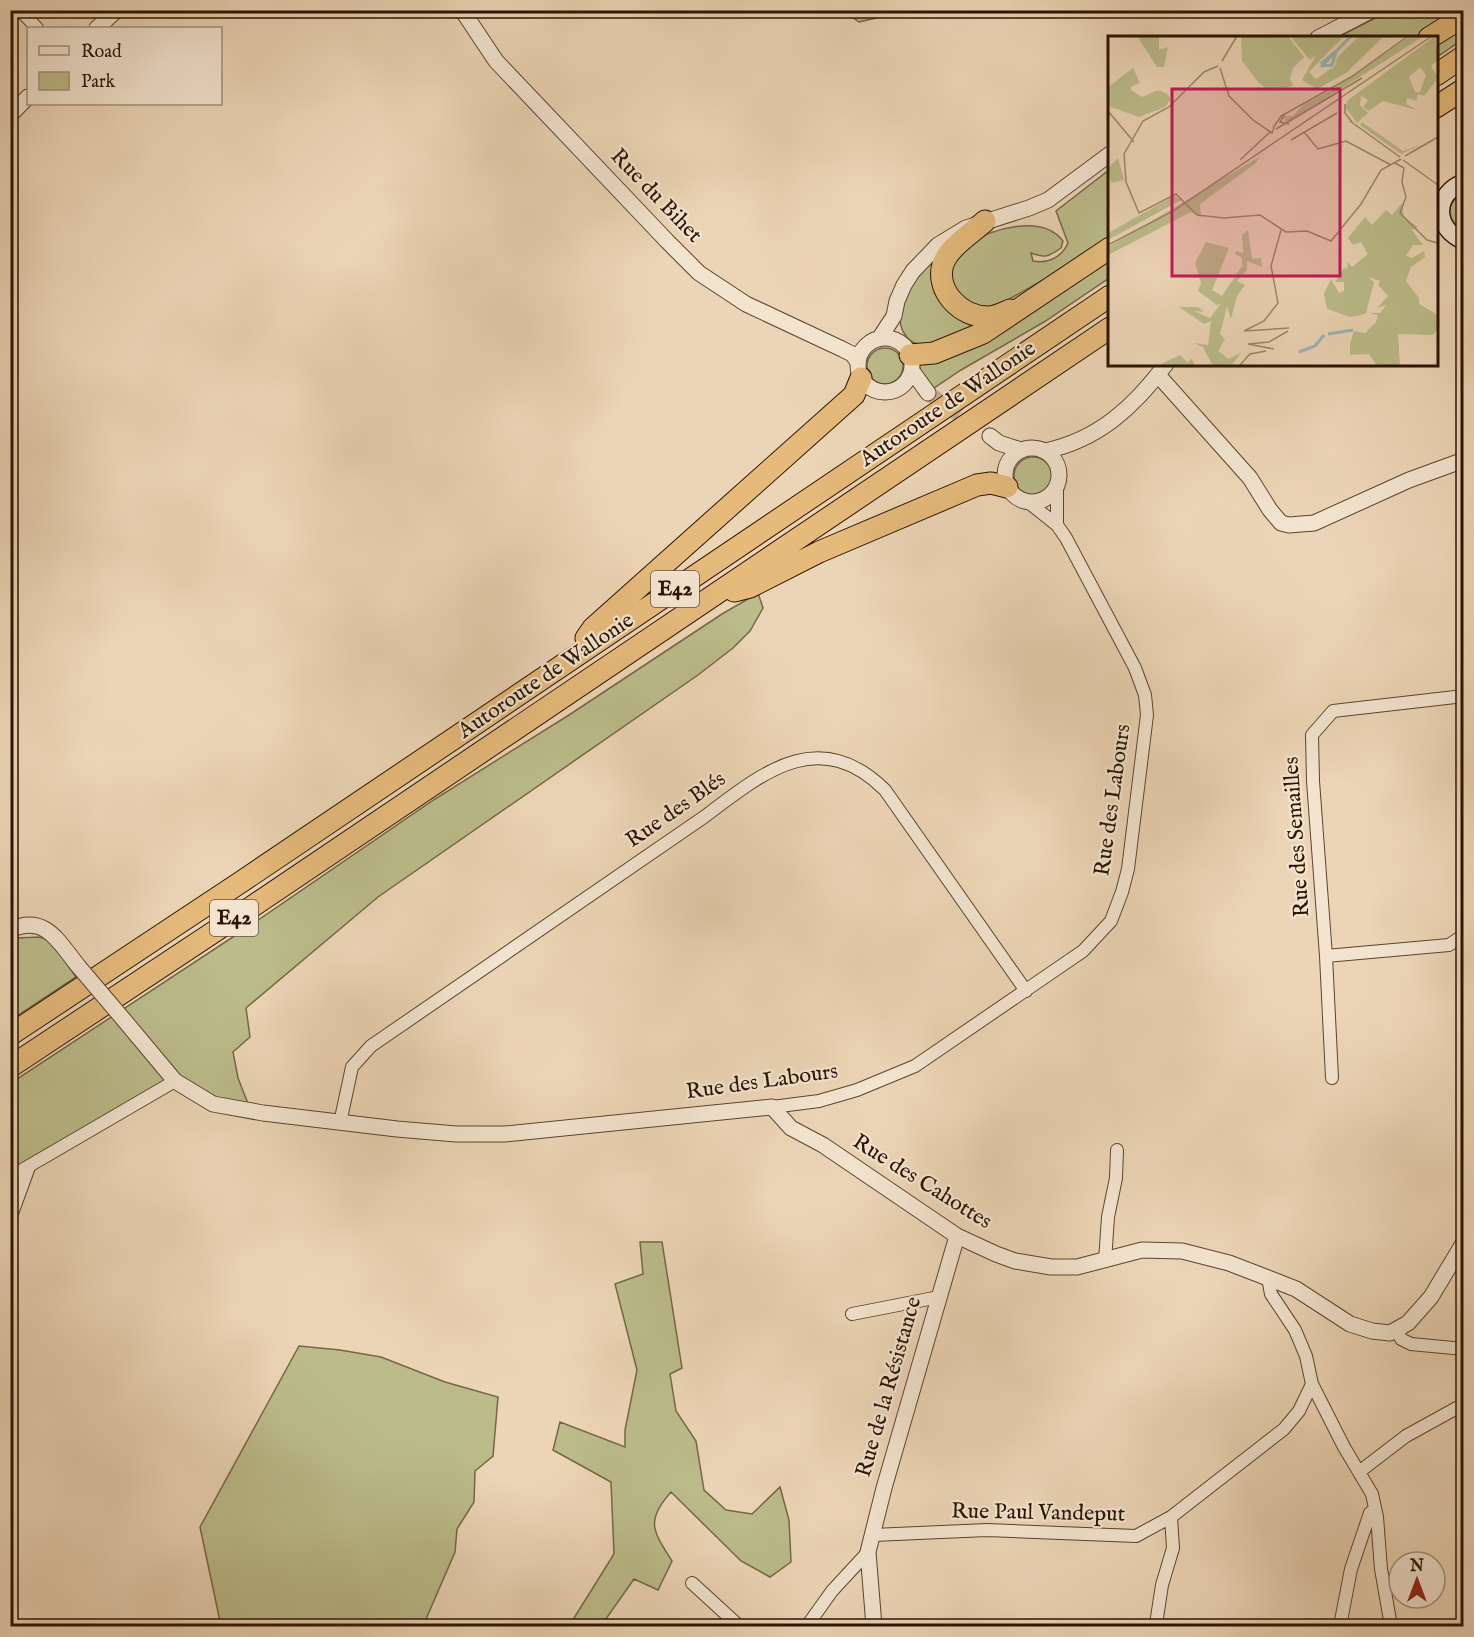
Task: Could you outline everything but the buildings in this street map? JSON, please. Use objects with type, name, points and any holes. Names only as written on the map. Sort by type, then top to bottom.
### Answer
[{"type":"highway","points":[[1432,36],[1464,16]]},
{"type":"highway","points":[[1438,74],[1464,56]]},
{"type":"highway","points":[[1438,106],[1464,89]]},
{"type":"highway","points":[[985,220],[971,235],[957,244],[944,262],[943,284],[947,294],[963,310],[988,317],[1025,305]]},
{"type":"highway","points":[[908,357],[934,353],[983,333],[1108,249]]},
{"type":"highway","name":"Autoroute de Wallonie","points":[[10,1035],[1108,297]]},
{"type":"highway","name":"Autoroute de Wallonie","points":[[10,1067],[254,906],[1108,329]]},
{"type":"highway","points":[[568,661],[593,628],[854,395],[860,370]]},
{"type":"highway","points":[[707,599],[750,586],[819,552],[977,485],[991,483],[1007,487]]},
{"type":"main road","points":[[1451,237],[1439,216],[1445,195],[1456,185],[1464,182]]},
{"type":"street","points":[[20,10],[36,27]]},
{"type":"street","points":[[98,27],[117,10]]},
{"type":"street","name":"Rue du Bihet","points":[[462,10],[496,61],[699,273],[741,301],[852,354],[867,386],[876,391],[894,391],[903,386],[928,393],[908,357]]},
{"type":"street","name":"Rue du Bihet","points":[[471,10],[500,53],[705,267],[746,295],[845,345],[854,348],[865,347]]},
{"type":"street","points":[[1322,36],[1372,10]]},
{"type":"street","points":[[10,115],[27,98]]},
{"type":"street","points":[[860,370],[865,347],[879,339],[894,316],[904,285],[924,258],[950,236],[985,220],[1029,208],[1048,200],[1108,155]]},
{"type":"street","points":[[894,316],[908,357],[903,386]]},
{"type":"street","points":[[879,339],[892,339],[908,357]]},
{"type":"street","points":[[1045,451],[1070,446],[1118,416],[1136,400],[1162,370],[1251,478],[1270,510],[1281,523],[1289,525],[1314,523],[1409,480],[1464,460]]},
{"type":"street","points":[[1008,462],[995,440],[1021,450],[1037,448],[1045,451],[1052,456],[1060,471]]},
{"type":"street","points":[[1021,450],[1008,462],[1005,470],[1007,487],[1019,500],[1028,502],[1045,500],[1057,488],[1060,471],[1070,446]]},
{"type":"street","name":"Rue des Labours","points":[[1057,488],[1057,525]]},
{"type":"street","name":"Rue des Labours","points":[[10,930],[29,924],[43,926],[51,932],[175,1081],[213,1104],[263,1113],[456,1134],[505,1134],[819,1101],[856,1090],[915,1066],[1083,951],[1111,921],[1128,869],[1147,715],[1145,695],[1135,668],[1057,525],[1028,502]]},
{"type":"street","name":"Rue des Semailles","points":[[1332,1078],[1326,956],[1312,781],[1312,735],[1333,711],[1464,696]]},
{"type":"street","name":"Rue des Blés","points":[[340,1122],[352,1067],[370,1046],[739,791],[786,763],[808,758],[832,759],[854,767],[885,790],[1026,991]]},
{"type":"street","points":[[1326,956],[1449,945],[1464,935]]},
{"type":"street","points":[[10,1177],[175,1081]]},
{"type":"street","name":"Rue des Cahottes","points":[[772,1107],[791,1128],[823,1145],[957,1236],[1015,1261],[1051,1267],[1077,1267],[1142,1250],[1182,1251],[1229,1263],[1296,1290],[1350,1324],[1372,1331],[1390,1333],[1398,1329]]},
{"type":"street","points":[[1105,1261],[1108,1217],[1116,1178],[1116,1151]]},
{"type":"street","points":[[10,1219],[29,1167]]},
{"type":"street","name":"Rue de la Résistance","points":[[868,1552],[884,1488],[957,1236]]},
{"type":"street","points":[[1464,1242],[1459,1261],[1408,1323],[1398,1329],[1401,1339],[1411,1344],[1464,1349]]},
{"type":"street","points":[[1268,1278],[1271,1294],[1295,1330],[1312,1384],[1344,1448],[1372,1494],[1391,1626]]},
{"type":"street","points":[[852,1314],[939,1297]]},
{"type":"street","name":"Rue Paul Vandeput","points":[[873,1534],[1011,1530],[1136,1536],[1171,1517],[1284,1429],[1299,1411],[1312,1384]]},
{"type":"street","points":[[1359,1472],[1406,1436],[1464,1404]]},
{"type":"street","points":[[1340,1626],[1351,1569],[1370,1513],[1375,1509]]},
{"type":"street","points":[[1156,1624],[1162,1585],[1173,1548],[1171,1517]]},
{"type":"street","points":[[807,1626],[832,1591],[868,1552]]},
{"type":"street","points":[[868,1552],[874,1626]]},
{"type":"street","points":[[692,1584],[739,1626]]},
{"type":"green space","points":[[844,11],[907,11],[859,22]]},
{"type":"green space","points":[[1389,11],[1459,11],[1417,36],[1340,36]]},
{"type":"green space","points":[[1463,23],[1463,39],[1438,56],[1438,38]]},
{"type":"green space","points":[[1108,171],[1108,239],[1052,275],[988,311],[956,298],[948,267],[963,247],[976,239],[1002,229],[1030,226],[1042,228],[1054,232],[1063,241],[1061,248],[1049,255],[1031,253],[1033,261],[1044,261],[1058,256],[1068,243],[1056,211]]},
{"type":"green space","points":[[1463,193],[1463,235],[1453,225],[1449,214],[1452,203]]},
{"type":"green space","points":[[943,250],[937,276],[984,322],[942,341],[925,345],[916,343],[904,333],[900,323],[901,311],[919,276]]},
{"type":"green space","points":[[1108,255],[1108,279],[1044,322],[934,388],[921,373],[919,363]]},
{"type":"green space","points":[[885,348],[898,353],[903,366],[898,379],[885,384],[872,379],[867,366],[872,353]]},
{"type":"green space","points":[[1033,457],[1046,463],[1052,476],[1046,489],[1033,495],[1020,489],[1014,476],[1020,463]]},
{"type":"green space","points":[[758,593],[763,608],[750,631],[733,648],[698,675],[378,897],[246,1008],[250,1037],[233,1052],[238,1078],[254,1119],[215,1111],[163,1082],[11,1170],[11,1083],[242,931],[435,799]]},
{"type":"green space","points":[[40,937],[52,942],[76,977],[11,1020],[11,941],[17,938]]},
{"type":"green space","points":[[640,1242],[662,1242],[682,1368],[670,1374],[676,1411],[696,1441],[704,1490],[726,1510],[752,1514],[780,1487],[789,1520],[791,1562],[770,1577],[741,1561],[671,1492],[655,1519],[656,1534],[672,1561],[658,1590],[634,1579],[601,1626],[569,1626],[614,1554],[611,1482],[553,1450],[560,1422],[625,1447],[625,1430],[637,1370],[615,1284],[643,1274]]},
{"type":"green space","points":[[299,1346],[381,1357],[445,1382],[498,1397],[493,1456],[475,1471],[474,1502],[457,1529],[455,1552],[423,1626],[221,1626],[200,1527]]},
{"type":"tunnel","points":[[928,393],[990,436]]}]
